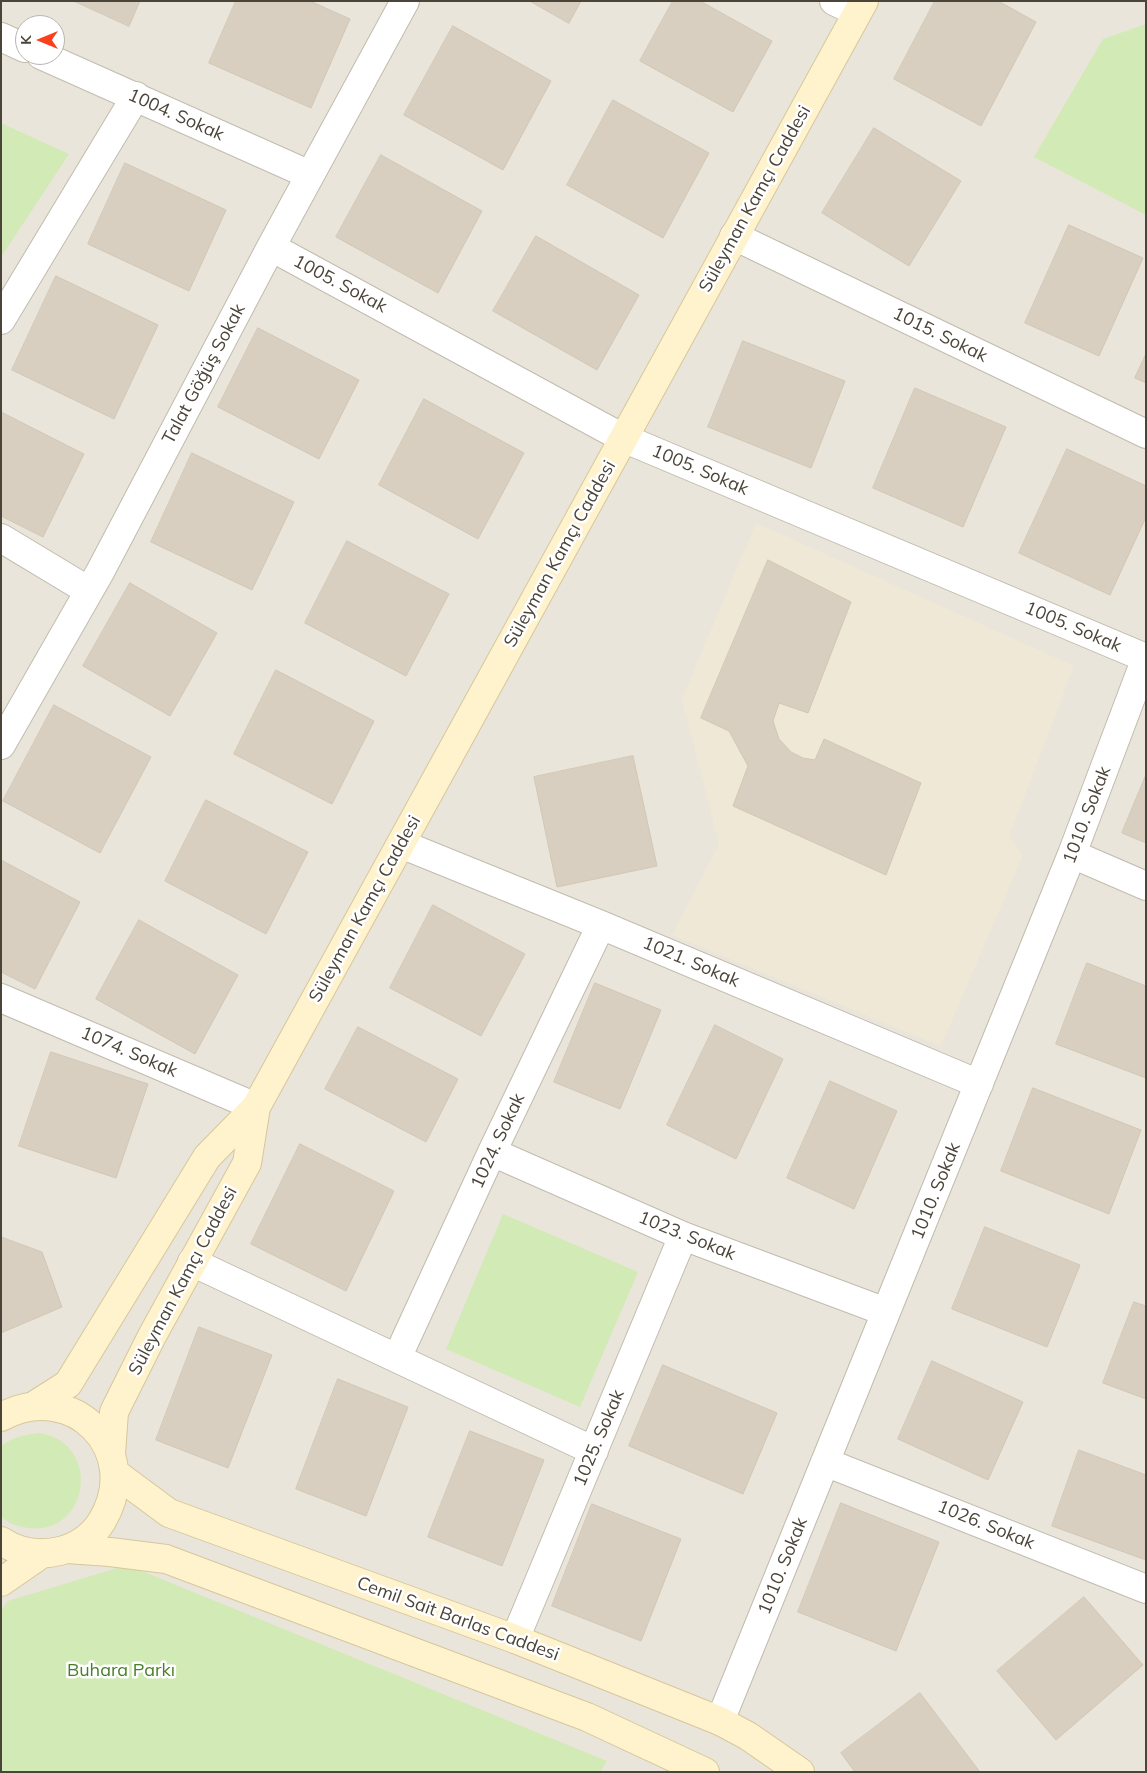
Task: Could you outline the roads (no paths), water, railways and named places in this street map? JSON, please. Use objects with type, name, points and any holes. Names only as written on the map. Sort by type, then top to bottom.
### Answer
[{"type":"street","name":"Talat Göğüş Sokak","points":[[1,745],[89,591],[271,247],[405,1]]},
{"type":"street","name":"Süleyman Kamçı Caddesi","points":[[13,1410],[68,1384],[207,1157],[256,1107],[734,236],[852,5]]},
{"type":"street","points":[[1,37],[15,43]]},
{"type":"street","name":"1004. Sokak","points":[[65,65],[310,175]]},
{"type":"street","points":[[1,320],[136,96]]},
{"type":"street","name":"1015. Sokak","points":[[734,236],[1146,434]]},
{"type":"street","name":"1005. Sokak","points":[[271,247],[624,438],[1146,658]]},
{"type":"street","points":[[1,538],[89,591]]},
{"type":"street","name":"1010. Sokak","points":[[720,1721],[1072,854],[1146,658]]},
{"type":"street","name":"1021. Sokak","points":[[401,844],[602,925],[979,1084]]},
{"type":"street","points":[[1072,854],[1146,886]]},
{"type":"street","name":"1024. Sokak","points":[[397,1358],[492,1152],[602,925]]},
{"type":"street","name":"1074. Sokak","points":[[1,998],[256,1107]]},
{"type":"street","name":"Süleyman Kamçı Caddesi","points":[[55,1551],[84,1541],[98,1527],[108,1511],[114,1492],[114,1412],[152,1336],[248,1163],[256,1107]]},
{"type":"street","name":"1023. Sokak","points":[[492,1152],[683,1236],[886,1312]]},
{"type":"street","name":"1025. Sokak","points":[[515,1639],[683,1236]]},
{"type":"street","points":[[192,1262],[594,1451]]},
{"type":"street","points":[[13,1410],[54,1406],[72,1412],[89,1422],[102,1437],[113,1464]]},
{"type":"street","name":"1026. Sokak","points":[[825,1462],[1146,1589]]},
{"type":"street","name":"Cemil Sait Barlas Caddesi","points":[[113,1464],[129,1482],[169,1513],[515,1639],[720,1721],[748,1736],[800,1772]]},
{"type":"street","points":[[1,1541],[10,1547],[28,1553],[55,1551],[110,1552],[166,1559],[587,1717],[696,1770]]},
{"type":"street","points":[[1,1582],[55,1551]]},
{"type":"park label","name":"Buhara Parkı","points":[[121,1671]]}]
